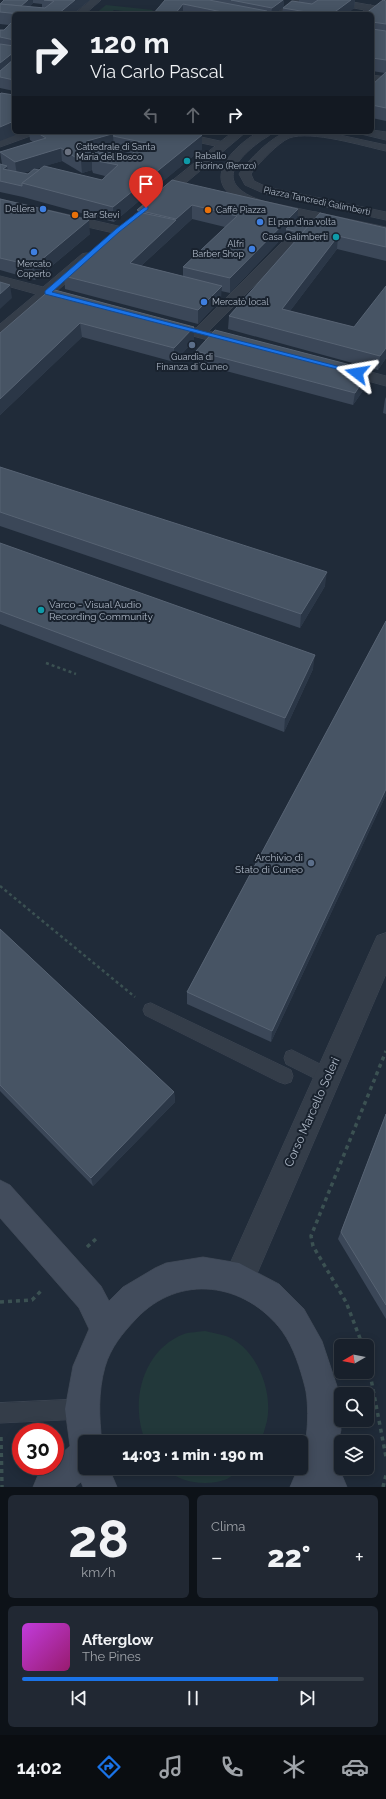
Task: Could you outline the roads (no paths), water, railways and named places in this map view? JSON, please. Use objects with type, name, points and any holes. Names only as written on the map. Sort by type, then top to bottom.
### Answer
[{"type":"main road","points":[[0,1195],[90,1297],[106,1328]]},
{"type":"main road","points":[[84,1435],[82,1409],[89,1366],[106,1328],[134,1298],[166,1279],[203,1272],[239,1279],[268,1295],[292,1320],[311,1352],[322,1389],[323,1403],[324,1430],[317,1481]]},
{"type":"main road","points":[[50,1487],[78,1461]]},
{"type":"main road","points":[[95,1475],[100,1487]]},
{"type":"street","points":[[81,12],[96,0]]},
{"type":"street","points":[[284,12],[299,0]]},
{"type":"street","points":[[327,0],[368,11],[386,11]]},
{"type":"street","points":[[374,78],[386,80]]},
{"type":"street","points":[[0,144],[27,134]]},
{"type":"street","points":[[172,134],[245,149]]},
{"type":"street","points":[[145,209],[177,185],[238,134]]},
{"type":"street","name":"Piazza Tancredi Galimberti","points":[[261,204],[238,194],[229,187],[226,171],[231,162],[257,138],[264,134]]},
{"type":"street","name":"Piazza Tancredi Galimberti","points":[[386,148],[320,135],[295,134],[287,136],[278,142],[245,174],[249,183],[263,190],[386,216]]},
{"type":"street","points":[[374,134],[386,136]]},
{"type":"street","points":[[177,185],[192,188]]},
{"type":"street","name":"Piazza Tancredi Galimberti","points":[[222,195],[386,231]]},
{"type":"street","points":[[0,203],[118,230]]},
{"type":"street","points":[[199,333],[316,216]]},
{"type":"street","points":[[0,332],[129,222]]},
{"type":"street","points":[[0,280],[86,303]]},
{"type":"street","points":[[146,319],[252,346]]},
{"type":"street","points":[[326,365],[386,381]]},
{"type":"street","name":"Corso Marcello Soleri","points":[[239,1279],[386,944]]},
{"type":"lane","points":[[150,1010],[285,1076]]},
{"type":"lane","points":[[292,1058],[328,1077]]},
{"type":"lane","points":[[0,1413],[82,1409]]},
{"type":"place","name":"Cattedrale di Santa Maria del Bosco","points":[[68,152]]},
{"type":"place","name":"Raballo Fiorino (Renzo)","points":[[187,161]]},
{"type":"place","name":"Dellera","points":[[43,209]]},
{"type":"place","name":"Caffè Piazza","points":[[208,210]]},
{"type":"place","name":"Bar Stevi","points":[[75,215]]},
{"type":"place","name":"El pan d'na volta","points":[[260,222]]},
{"type":"place","name":"Casa Galimberti","points":[[336,237]]},
{"type":"place","name":"Alfri Barber Shop","points":[[252,249]]},
{"type":"place","name":"Mercato Coperto","points":[[34,252]]},
{"type":"place","name":"Mercatò local","points":[[204,302]]},
{"type":"place","name":"Guardia di Finanza di Cuneo","points":[[192,345]]},
{"type":"place","name":"Varco - Visual Audio Recording Community","points":[[41,610]]},
{"type":"place","name":"Archivio di Stato di Cuneo","points":[[311,863]]}]
